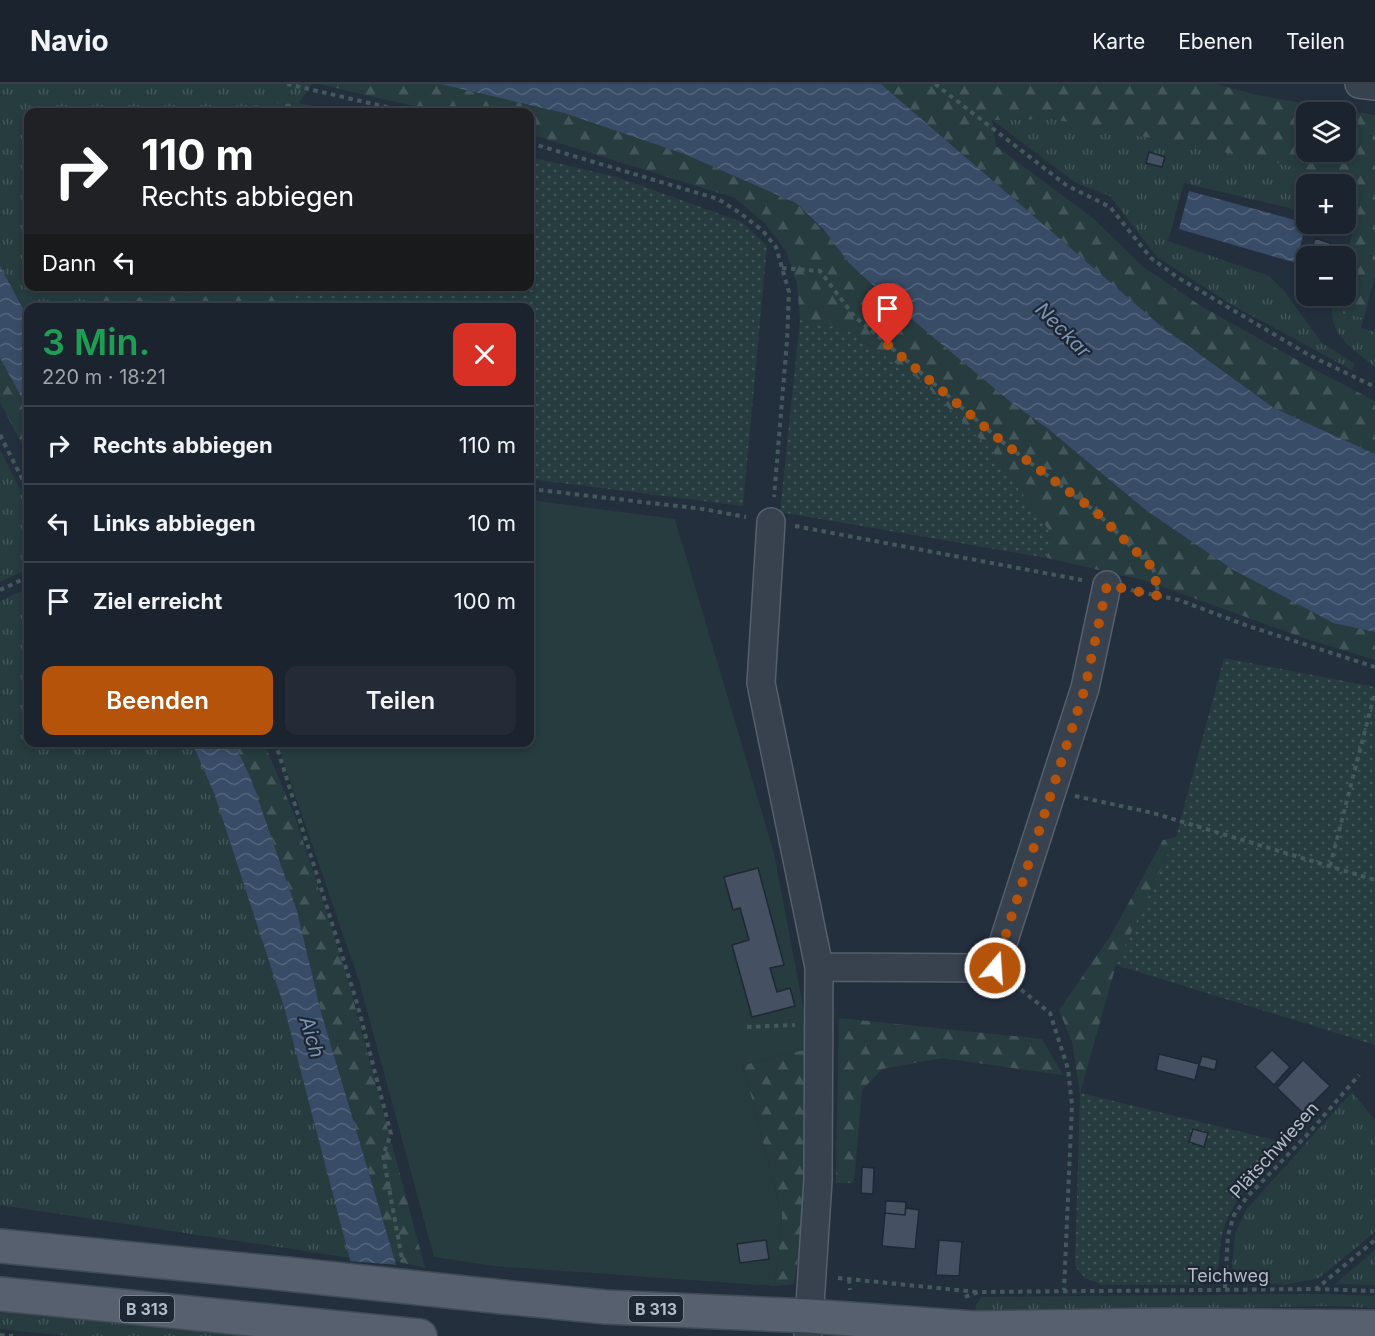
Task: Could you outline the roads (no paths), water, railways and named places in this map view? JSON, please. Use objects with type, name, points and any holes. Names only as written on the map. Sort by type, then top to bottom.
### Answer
[{"type":"main road","name":"B 313","points":[[0,1246],[809,1326],[973,1329],[1164,1325],[1375,1328]]},
{"type":"main road","name":"B 313","points":[[0,1294],[420,1336]]},
{"type":"street","points":[[1359,84],[1375,86]]},
{"type":"street","points":[[771,522],[761,683],[819,967],[818,1180],[809,1326]]},
{"type":"street","points":[[819,967],[995,968],[1085,688],[1107,585]]},
{"type":"water","name":"Neckar","points":[[440,84],[881,84],[1162,327],[1274,408],[1375,454],[1375,632],[1333,623],[1232,569],[1147,511],[1047,428],[1013,404],[896,306],[850,264],[823,229],[796,203],[684,154],[564,113]]},
{"type":"water","points":[[1189,191],[1296,220],[1296,234],[1303,234],[1300,246],[1296,246],[1296,263],[1179,229]]},
{"type":"water","points":[[0,266],[24,311],[24,402],[0,358]]},
{"type":"water","name":"Aich","points":[[194,747],[236,747],[251,779],[297,911],[321,1012],[395,1261],[420,1336],[370,1336],[284,1007],[214,793]]}]
